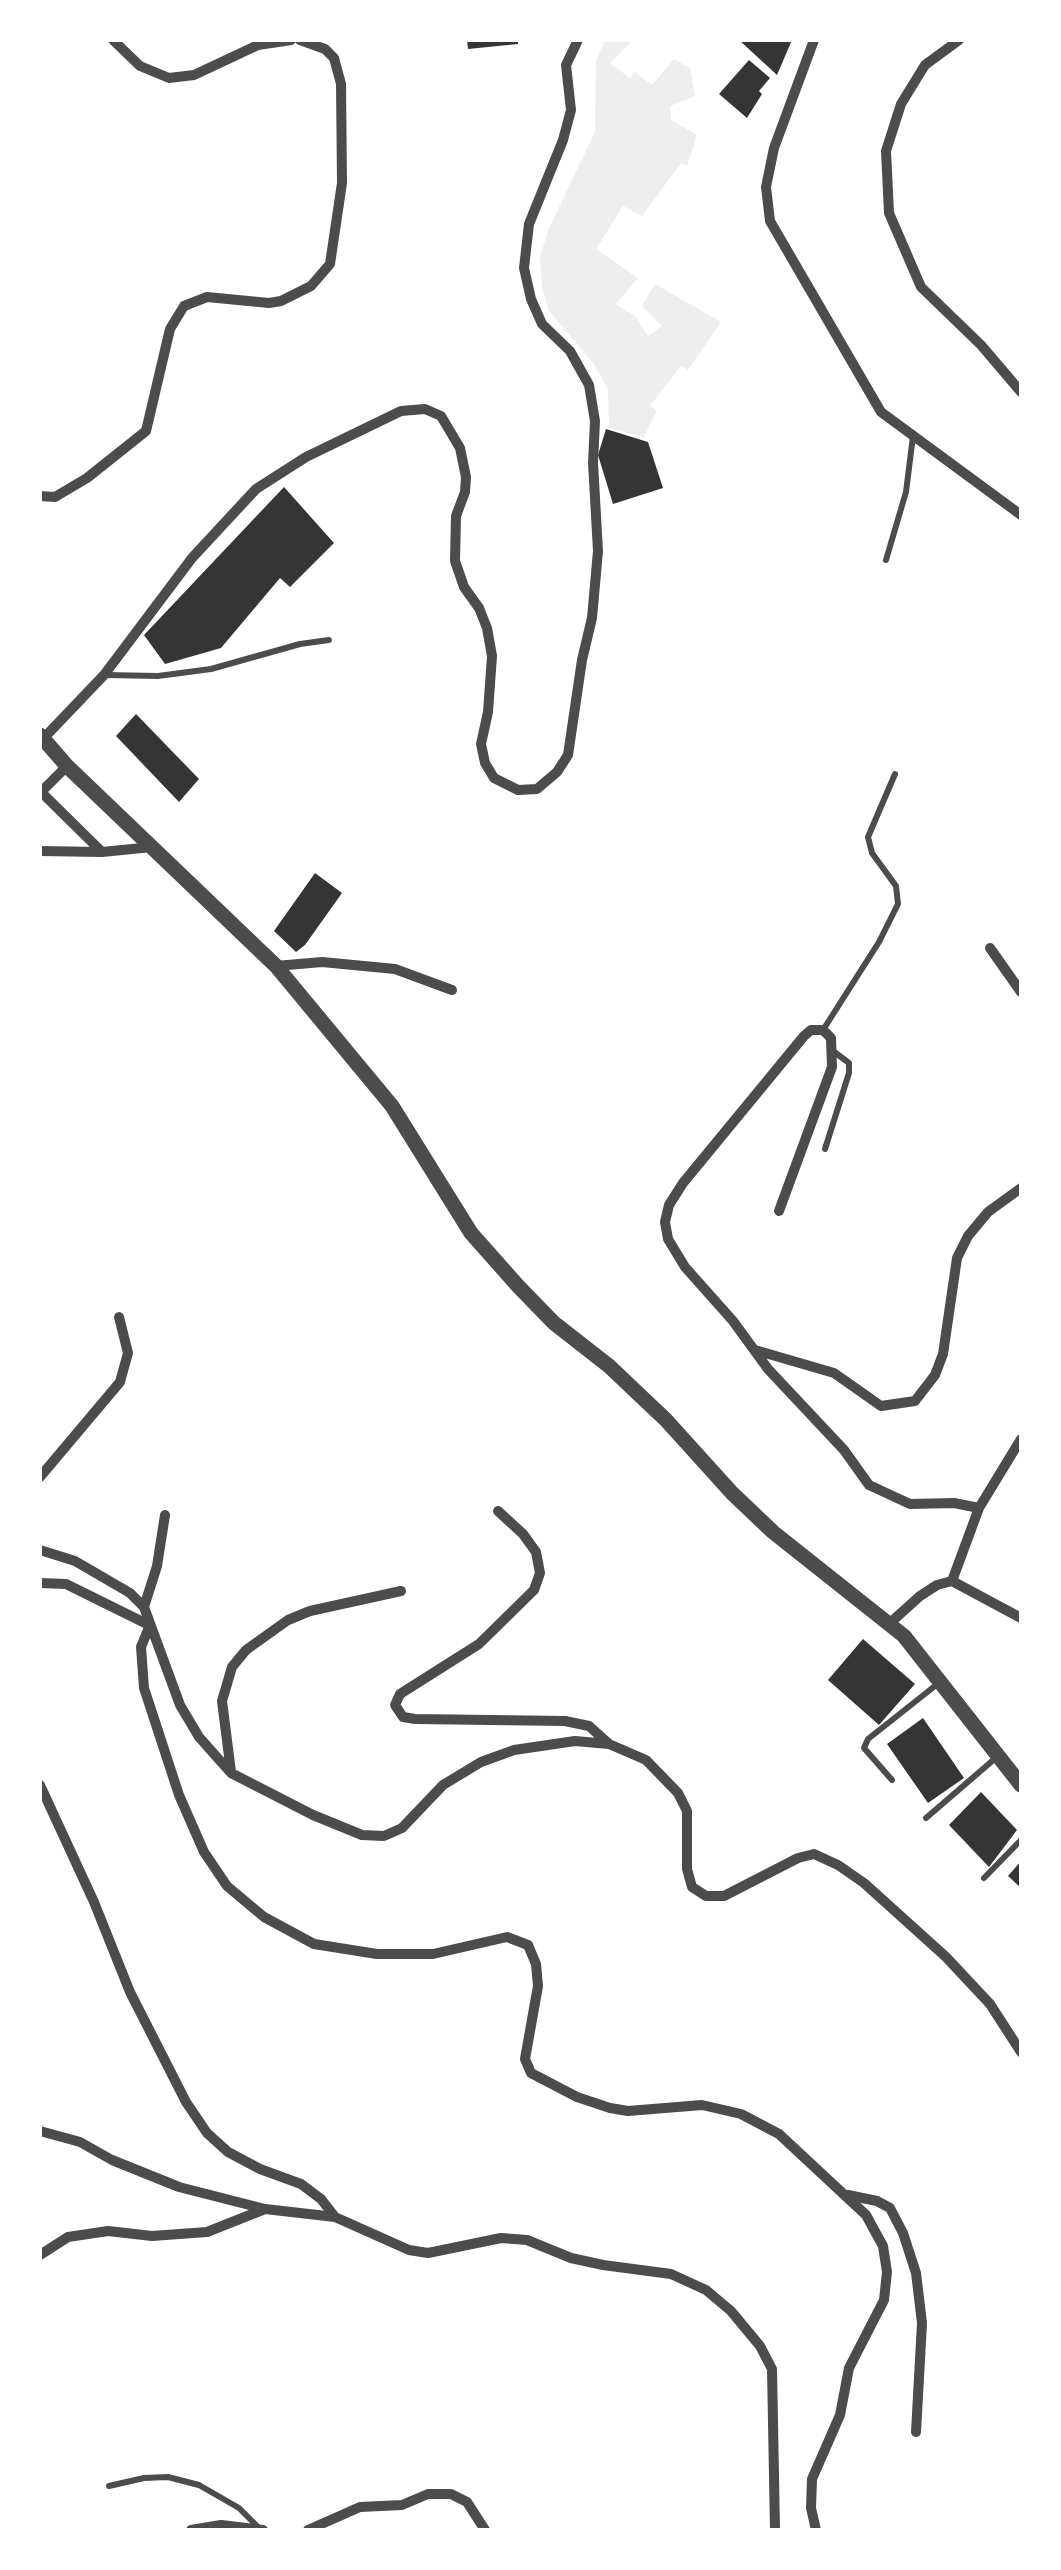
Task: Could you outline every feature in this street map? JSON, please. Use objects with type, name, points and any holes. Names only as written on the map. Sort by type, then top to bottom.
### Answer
[{"type":"street","points":[[113,40],[121,52],[140,66],[169,78],[194,75],[258,45],[292,40]]},
{"type":"street","points":[[40,496],[55,497],[87,478],[146,431],[170,329],[184,306],[207,297],[281,301],[310,286],[330,264],[342,183],[341,84],[334,58],[325,49],[300,40]]},
{"type":"street","points":[[578,40],[566,65],[571,110],[564,140],[529,224],[524,268],[531,300],[542,324],[570,351],[589,385],[596,422],[593,463],[598,552],[592,618],[568,755],[558,772],[537,789],[518,790],[494,778],[484,764],[480,744],[491,684],[490,642],[479,608],[464,587],[455,561],[456,516],[466,478],[460,448],[441,416],[425,409],[401,411],[306,457],[256,489],[192,558],[104,675],[41,738],[276,966],[392,1106],[471,1233],[518,1286],[554,1323],[609,1366],[666,1420],[732,1493],[774,1532],[890,1622],[1021,1785]]},
{"type":"street","points":[[814,40],[774,148],[766,187],[770,220],[881,412],[1021,514]]},
{"type":"street","points":[[959,40],[925,65],[901,104],[886,151],[889,213],[921,287],[981,345],[1021,392]]},
{"type":"street","points":[[67,766],[40,792],[102,852]]},
{"type":"street","points":[[40,851],[102,852],[152,847]]},
{"type":"street","points":[[990,948],[1021,992]]},
{"type":"street","points":[[276,966],[322,962],[395,968],[452,990]]},
{"type":"street","points":[[779,1211],[832,1067],[831,1038],[823,1030],[811,1030],[804,1036],[683,1184],[664,1222],[684,1267],[768,1369],[844,1450],[869,1486],[910,1504],[954,1503],[978,1508]]},
{"type":"street","points":[[755,1350],[834,1373],[881,1406],[915,1401],[935,1376],[943,1354],[957,1258],[968,1236],[988,1212],[1021,1188]]},
{"type":"street","points":[[40,1477],[125,1371],[128,1353],[119,1317]]},
{"type":"street","points":[[890,1622],[920,1596],[952,1580],[978,1508],[1021,1439]]},
{"type":"street","points":[[498,1511],[536,1552],[540,1574],[534,1590],[479,1644],[400,1694],[395,1705],[403,1717],[415,1719],[566,1721],[589,1726],[609,1744]]},
{"type":"street","points":[[144,1607],[157,1566],[165,1515]]},
{"type":"street","points":[[40,1550],[75,1562],[130,1593],[144,1607],[180,1705],[198,1737],[231,1773],[312,1815],[362,1835],[384,1836],[402,1828],[442,1784],[481,1762],[514,1750],[575,1741],[609,1744],[646,1760],[678,1793],[687,1811],[687,1869],[692,1887],[706,1896],[724,1896],[798,1858],[814,1854],[838,1865],[864,1883],[946,1957],[990,2004],[1021,2052]]},
{"type":"street","points":[[952,1580],[1021,1618]]},
{"type":"street","points":[[40,1583],[66,1584],[150,1625]]},
{"type":"street","points":[[231,1773],[222,1701],[232,1668],[246,1650],[288,1620],[332,1604],[401,1591]]},
{"type":"street","points":[[150,1625],[142,1646],[144,1688],[178,1796],[204,1852],[227,1886],[264,1917],[314,1944],[377,1954],[434,1954],[507,1937],[528,1945],[536,1964],[538,1986],[525,2059],[531,2074],[610,2108],[628,2111],[702,2105],[741,2114],[779,2134],[866,2216],[882,2246],[884,2300],[849,2368],[840,2415],[812,2478],[811,2508],[816,2530]]},
{"type":"street","points":[[40,1786],[94,1902],[130,1992],[186,2102],[207,2133],[228,2152],[302,2184],[336,2217]]},
{"type":"street","points":[[40,2131],[80,2142],[112,2160],[179,2187],[265,2209],[336,2217],[409,2250],[428,2253],[500,2238],[527,2240],[571,2258],[671,2274],[706,2290],[731,2311],[760,2346],[772,2368],[776,2530]]},
{"type":"street","points":[[847,2195],[877,2200],[890,2208],[916,2273],[922,2323],[916,2432]]},
{"type":"street","points":[[40,2255],[68,2237],[108,2231],[152,2236],[206,2232],[265,2209]]},
{"type":"street","points":[[308,2530],[360,2507],[402,2505],[428,2494],[450,2494],[467,2502],[482,2519],[485,2530]]},
{"type":"street","points":[[191,2530],[221,2524],[261,2530]]},
{"type":"lane","points":[[886,560],[906,492],[914,435]]},
{"type":"lane","points":[[104,675],[158,676],[211,669],[300,644],[329,640]]},
{"type":"lane","points":[[823,1030],[879,942],[898,904],[896,886],[872,853],[868,836],[895,774]]},
{"type":"lane","points":[[825,1149],[849,1063],[833,1051]]},
{"type":"lane","points":[[892,1780],[866,1752],[868,1739],[941,1681]]},
{"type":"lane","points":[[926,1818],[999,1756]]},
{"type":"lane","points":[[984,1878],[1021,1840]]},
{"type":"lane","points":[[110,2486],[168,2477],[198,2485],[239,2508],[261,2530]]},
{"type":"shaded area","points":[[605,40],[633,40],[610,63],[630,78],[635,72],[652,85],[674,59],[690,68],[695,96],[670,106],[671,120],[697,135],[687,166],[681,163],[642,216],[623,206],[596,249],[638,278],[616,304],[636,317],[648,336],[662,326],[642,306],[655,284],[721,322],[688,370],[681,366],[650,406],[657,410],[644,437],[609,428],[608,389],[593,363],[549,311],[542,288],[540,258],[548,230],[595,132],[596,61]]},
{"type":"building","points":[[467,40],[518,40],[518,44],[468,49]]},
{"type":"building","points":[[739,40],[792,40],[777,75]]},
{"type":"building","points":[[749,60],[770,78],[759,91],[762,94],[747,118],[719,94]]},
{"type":"building","points":[[606,429],[648,442],[663,488],[613,504],[598,455]]},
{"type":"building","points":[[284,487],[334,543],[290,587],[280,578],[221,648],[165,664],[144,635]]},
{"type":"building","points":[[136,714],[199,779],[179,802],[116,736]]},
{"type":"building","points":[[315,873],[342,893],[296,952],[274,931]]},
{"type":"building","points":[[863,1639],[915,1684],[879,1725],[828,1680]]},
{"type":"building","points":[[923,1718],[964,1778],[928,1803],[887,1744]]},
{"type":"building","points":[[981,1792],[1017,1830],[989,1867],[949,1825]]},
{"type":"building","points":[[1021,1861],[1021,1888],[1008,1876]]}]
